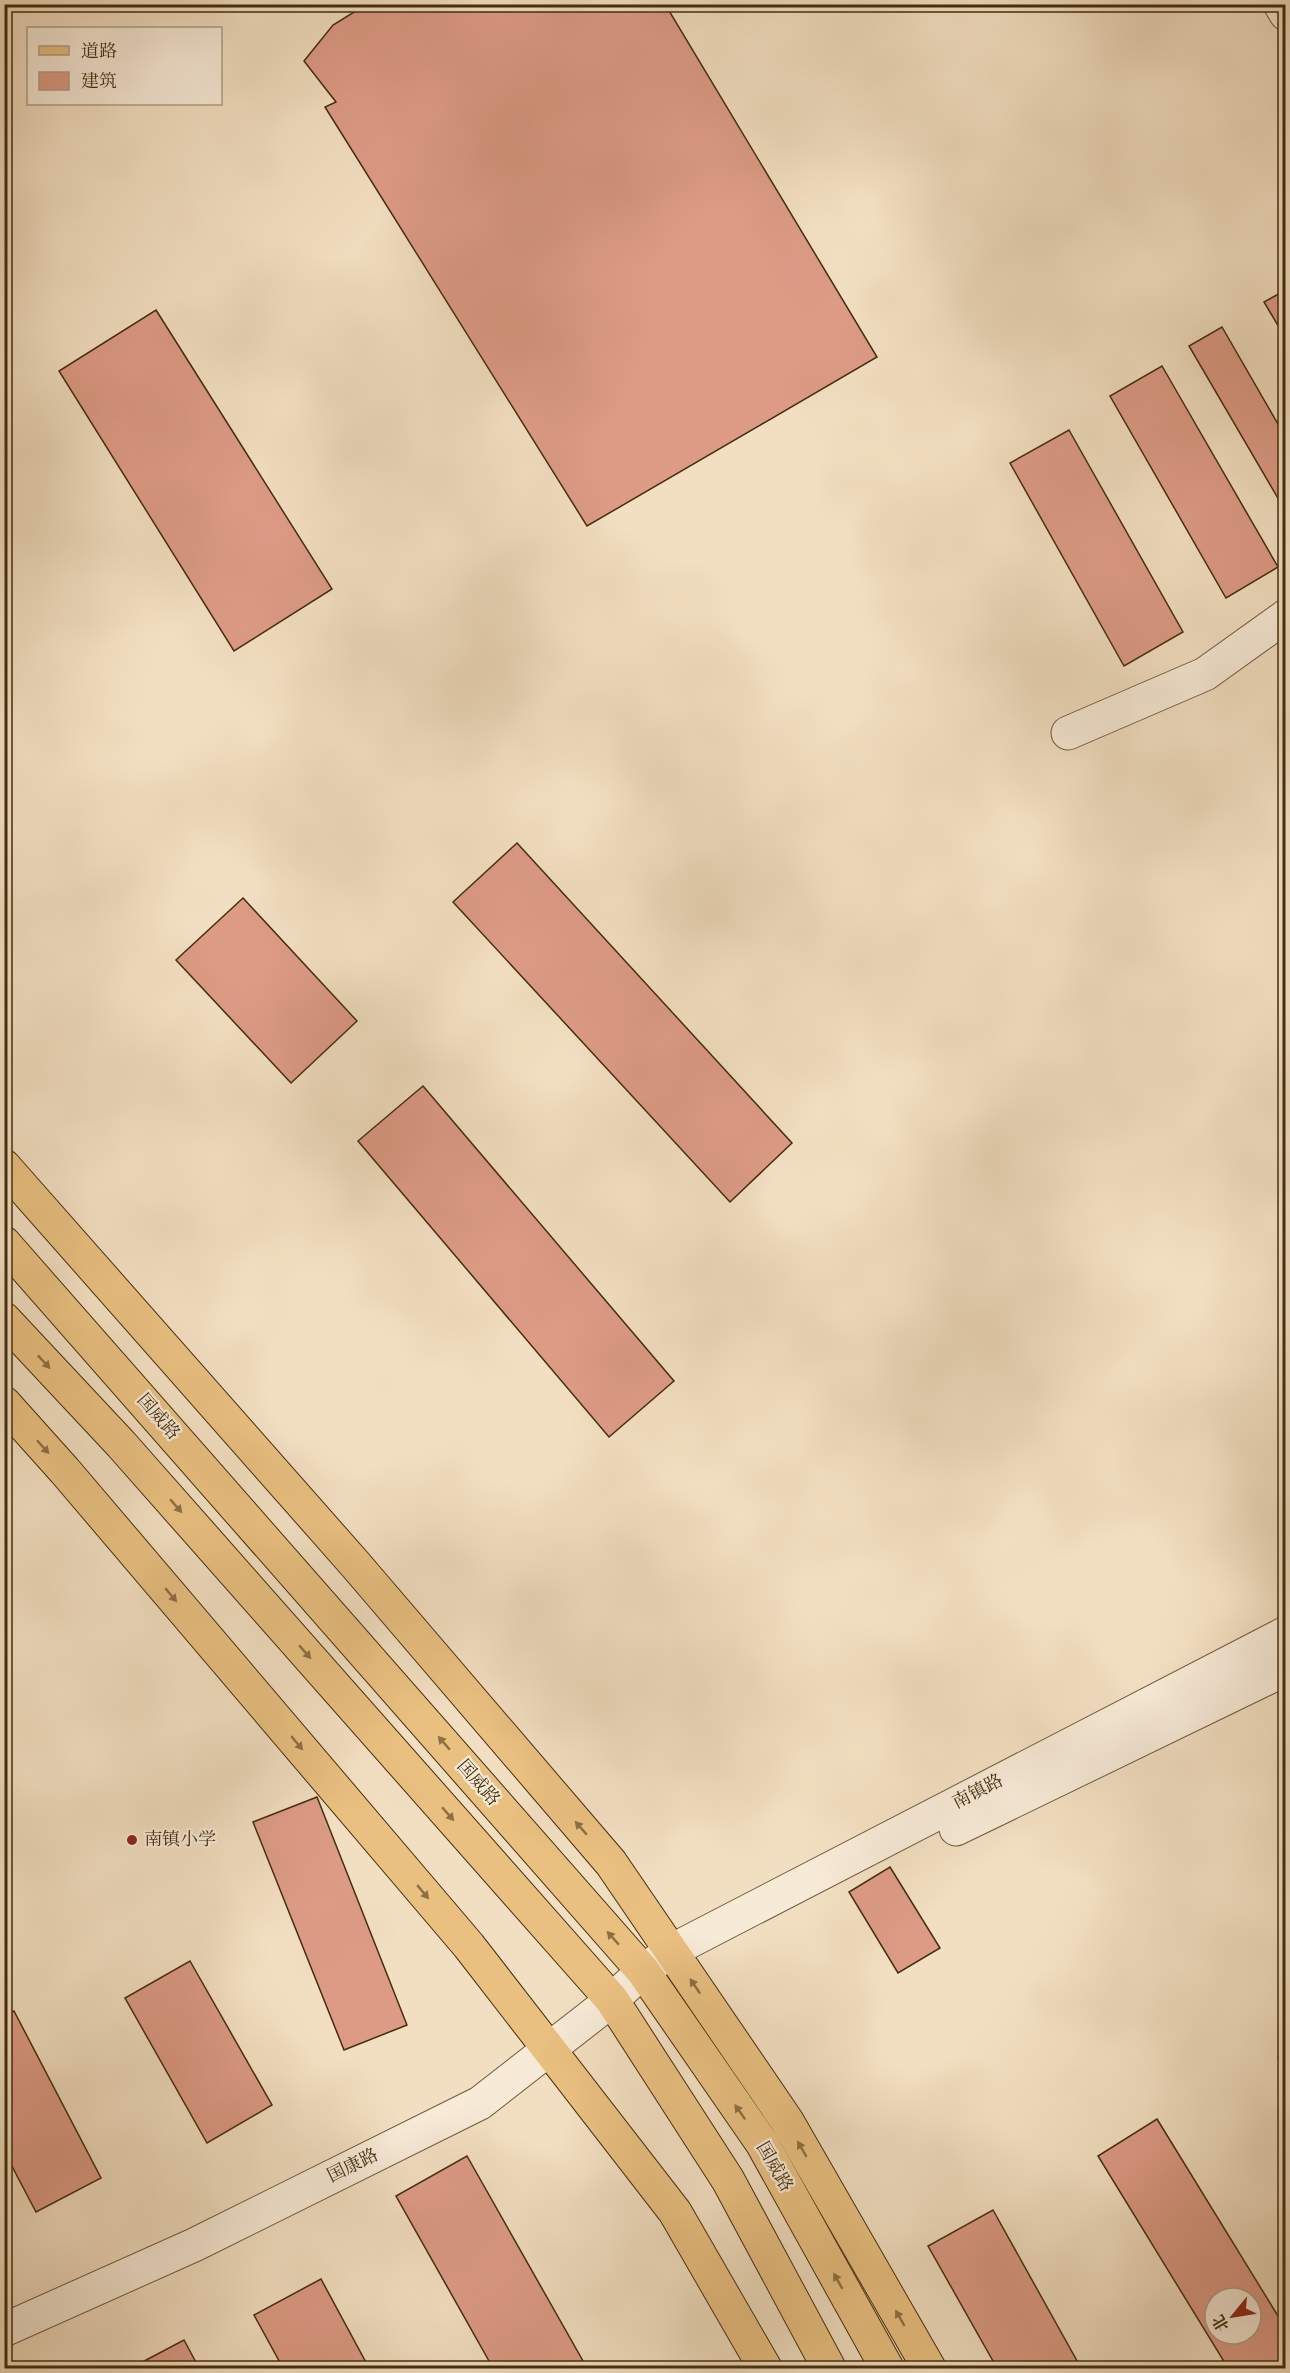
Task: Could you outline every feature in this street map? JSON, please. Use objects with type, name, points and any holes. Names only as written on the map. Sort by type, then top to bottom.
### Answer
[{"type":"main road","points":[[4,1166],[355,1564],[611,1863],[786,2121],[929,2368]]},
{"type":"main road","name":"国威路","points":[[4,1244],[643,1971],[762,2144],[887,2368]]},
{"type":"main road","points":[[4,1319],[121,1444],[612,2000],[728,2180],[829,2368]]},
{"type":"main road","points":[[4,1404],[64,1471],[470,1946],[675,2212],[765,2368]]},
{"type":"street","points":[[1280,4],[1286,14]]},
{"type":"street","points":[[1068,733],[1205,674],[1286,616]]},
{"type":"street","name":"南镇路","points":[[671,1951],[1286,1633]]},
{"type":"street","points":[[671,1951],[808,1902],[1089,1763],[1286,1669]]},
{"type":"street","name":"国康路","points":[[4,2330],[194,2245],[480,2103],[671,1951]]},
{"type":"building","points":[[367,4],[665,4],[877,357],[587,526],[325,107],[336,102],[304,61],[333,25]]},
{"type":"building","points":[[1286,290],[1286,339],[1264,302]]},
{"type":"building","points":[[156,310],[332,589],[234,651],[59,371]]},
{"type":"building","points":[[1222,327],[1286,438],[1286,512],[1189,346]]},
{"type":"building","points":[[1162,366],[1278,567],[1226,598],[1110,396]]},
{"type":"building","points":[[1069,430],[1183,632],[1124,666],[1010,463]]},
{"type":"building","points":[[517,843],[792,1143],[730,1202],[453,902]]},
{"type":"building","points":[[243,898],[357,1021],[291,1083],[176,960]]},
{"type":"building","points":[[423,1086],[674,1381],[609,1437],[358,1141]]},
{"type":"building","points":[[317,1797],[407,2025],[344,2050],[253,1822]]},
{"type":"building","points":[[890,1867],[940,1948],[898,1973],[849,1892]]},
{"type":"building","points":[[190,1961],[272,2105],[207,2143],[125,1998]]},
{"type":"building","points":[[14,2011],[101,2178],[36,2212],[4,2151],[4,2016]]},
{"type":"building","points":[[1286,2053],[1286,2069],[1278,2057]]},
{"type":"building","points":[[1157,2119],[1260,2286],[1203,2286],[1203,2327],[1098,2156]]},
{"type":"building","points":[[467,2156],[587,2368],[493,2368],[396,2196]]},
{"type":"building","points":[[993,2210],[1081,2368],[997,2368],[928,2246]]},
{"type":"building","points":[[321,2279],[369,2368],[283,2368],[254,2315]]},
{"type":"building","points":[[1263,2292],[1286,2329],[1286,2368],[1228,2368],[1215,2346],[1263,2346]]},
{"type":"building","points":[[184,2340],[199,2368],[131,2368]]},
{"type":"place","name":"南镇小学","points":[[132,1840]]}]
